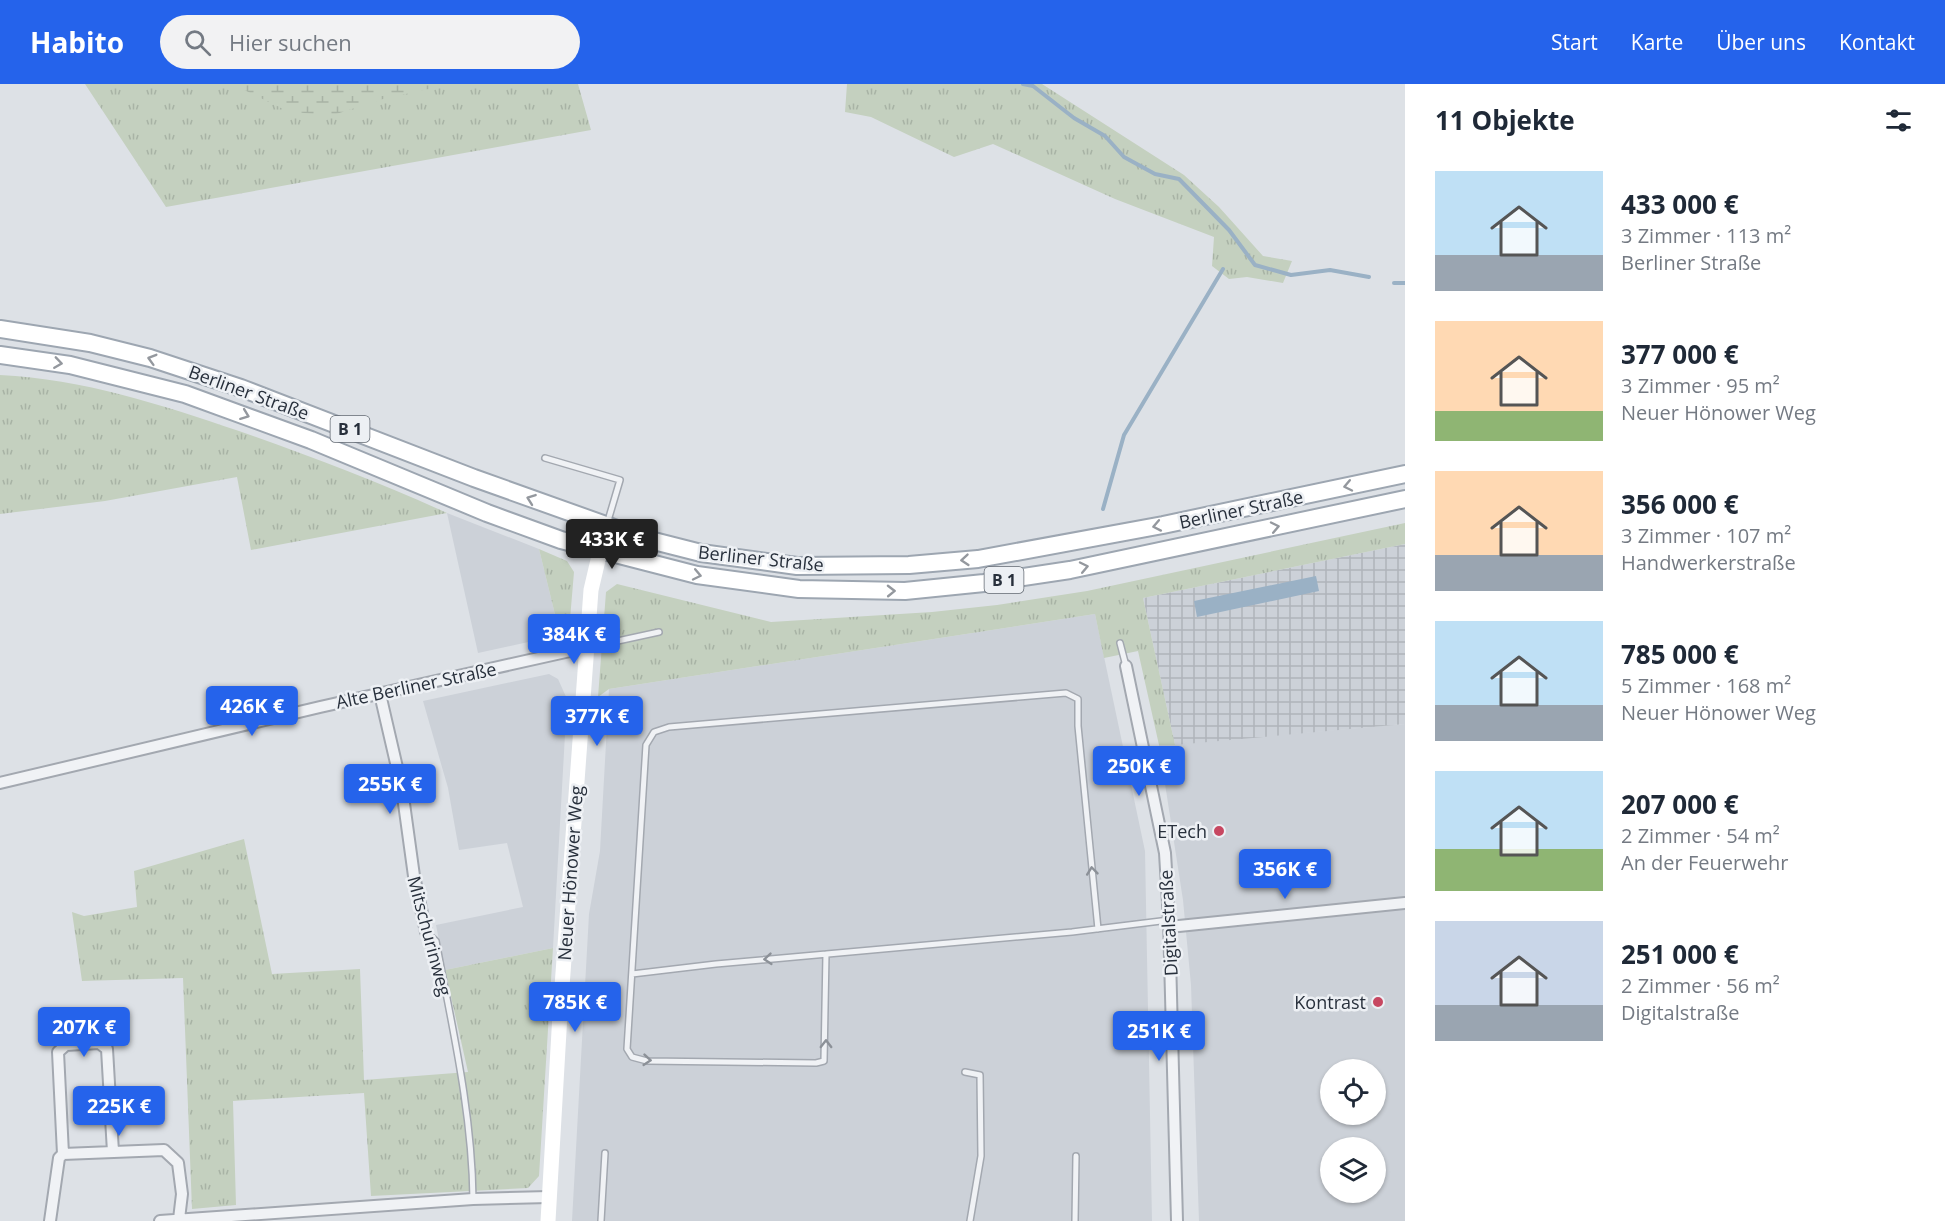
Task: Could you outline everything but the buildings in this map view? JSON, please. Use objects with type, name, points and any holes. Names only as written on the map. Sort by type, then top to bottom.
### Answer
[{"type":"main road","name":"Berliner Straße","points":[[0,329],[90,343],[150,358],[230,384],[606,526],[701,553],[797,566],[909,565],[978,559],[1061,545],[1405,474]]},
{"type":"main road","name":"Berliner Straße","points":[[0,355],[70,365],[185,394],[342,452],[487,513],[561,540],[697,575],[747,584],[843,591],[905,591],[984,583],[1070,570],[1405,499]]},
{"type":"main road","name":"Neuer Hönower Weg","points":[[548,1221],[560,1014],[591,590],[606,526]]},
{"type":"street","name":"Alte Berliner Straße","points":[[0,783],[588,647]]},
{"type":"street","name":"Digitalstraße","points":[[1126,666],[1161,832],[1169,924],[1177,1221]]},
{"type":"street","name":"Mitschurinweg","points":[[380,694],[402,789],[414,876],[426,932]]},
{"type":"street","points":[[1169,924],[1405,903]]},
{"type":"street","points":[[63,1154],[58,1052],[66,1045],[99,1043],[107,1050],[113,1152]]},
{"type":"street","points":[[50,1221],[59,1158],[63,1154],[164,1150],[178,1163],[182,1194],[179,1219]]},
{"type":"street","points":[[160,1221],[473,1199],[549,1197]]},
{"type":"lane","points":[[545,458],[620,480],[606,526]]},
{"type":"lane","points":[[588,647],[659,632]]},
{"type":"lane","points":[[1120,643],[1126,666]]},
{"type":"lane","points":[[826,954],[825,1061],[816,1063],[639,1060],[627,1049],[646,745],[654,732],[669,727],[1066,693],[1078,699],[1078,726],[1098,929]]},
{"type":"lane","points":[[632,974],[826,954],[1169,924]]},
{"type":"lane","name":"Mitschurinweg","points":[[426,932],[436,941],[462,1073],[472,1158],[473,1199]]},
{"type":"lane","points":[[965,1072],[980,1075],[981,1156],[970,1221]]},
{"type":"lane","points":[[601,1221],[605,1153]]},
{"type":"lane","points":[[1075,1221],[1076,1156]]},
{"type":"shaded area","points":[[447,513],[539,549],[560,635],[478,653]]},
{"type":"shaded area","points":[[1405,544],[1405,724],[1175,745],[1143,598]]},
{"type":"shaded area","points":[[1095,614],[1145,851],[1152,1221],[572,1221],[589,914],[600,851],[609,689]]},
{"type":"shaded area","points":[[549,674],[558,679],[567,699],[553,948],[445,970],[436,925],[523,907],[507,843],[459,850],[448,788],[423,701]]},
{"type":"shaded area","points":[[1405,724],[1405,1221],[1199,1221],[1191,985],[1183,900],[1159,745]]},
{"type":"green space","points":[[85,84],[578,84],[591,130],[166,207]]},
{"type":"green space","points":[[232,84],[451,84],[383,99],[330,116],[287,111]]},
{"type":"green space","points":[[847,84],[1042,84],[1184,175],[1219,207],[1263,256],[1292,261],[1283,283],[1247,277],[1229,279],[1212,266],[1214,237],[1115,199],[993,144],[954,157],[871,117],[845,112]]},
{"type":"green space","points":[[0,375],[31,377],[92,388],[181,412],[318,460],[447,513],[251,550],[237,477],[105,501],[0,514]]},
{"type":"green space","points":[[1405,523],[1405,544],[1143,598],[1175,745],[1159,745],[1138,651],[1104,658],[1095,614],[609,689],[598,697],[606,592],[617,584],[771,622],[932,612],[1087,591]]},
{"type":"green space","points":[[539,549],[567,561],[574,572],[569,631],[560,635]]},
{"type":"green space","points":[[244,839],[272,974],[360,969],[364,1080],[468,1072],[445,970],[553,948],[539,1176],[528,1188],[371,1196],[364,1093],[233,1101],[236,1205],[192,1209],[183,978],[82,981],[72,912],[84,916],[137,907],[134,871]]},
{"type":"water","points":[[1316,576],[1319,591],[1197,617],[1194,601]]},
{"type":"waterway","points":[[1023,84],[1033,86],[1074,118],[1105,136],[1124,157],[1155,174],[1179,179],[1229,230],[1255,265],[1291,275],[1330,270],[1369,277]]},
{"type":"waterway","points":[[1103,509],[1124,435],[1223,269]]},
{"type":"waterway","points":[[1394,283],[1405,283]]},
{"type":"place","name":"ETech","points":[[1219,831]]},
{"type":"place","name":"Kontrast","points":[[1378,1002]]}]
